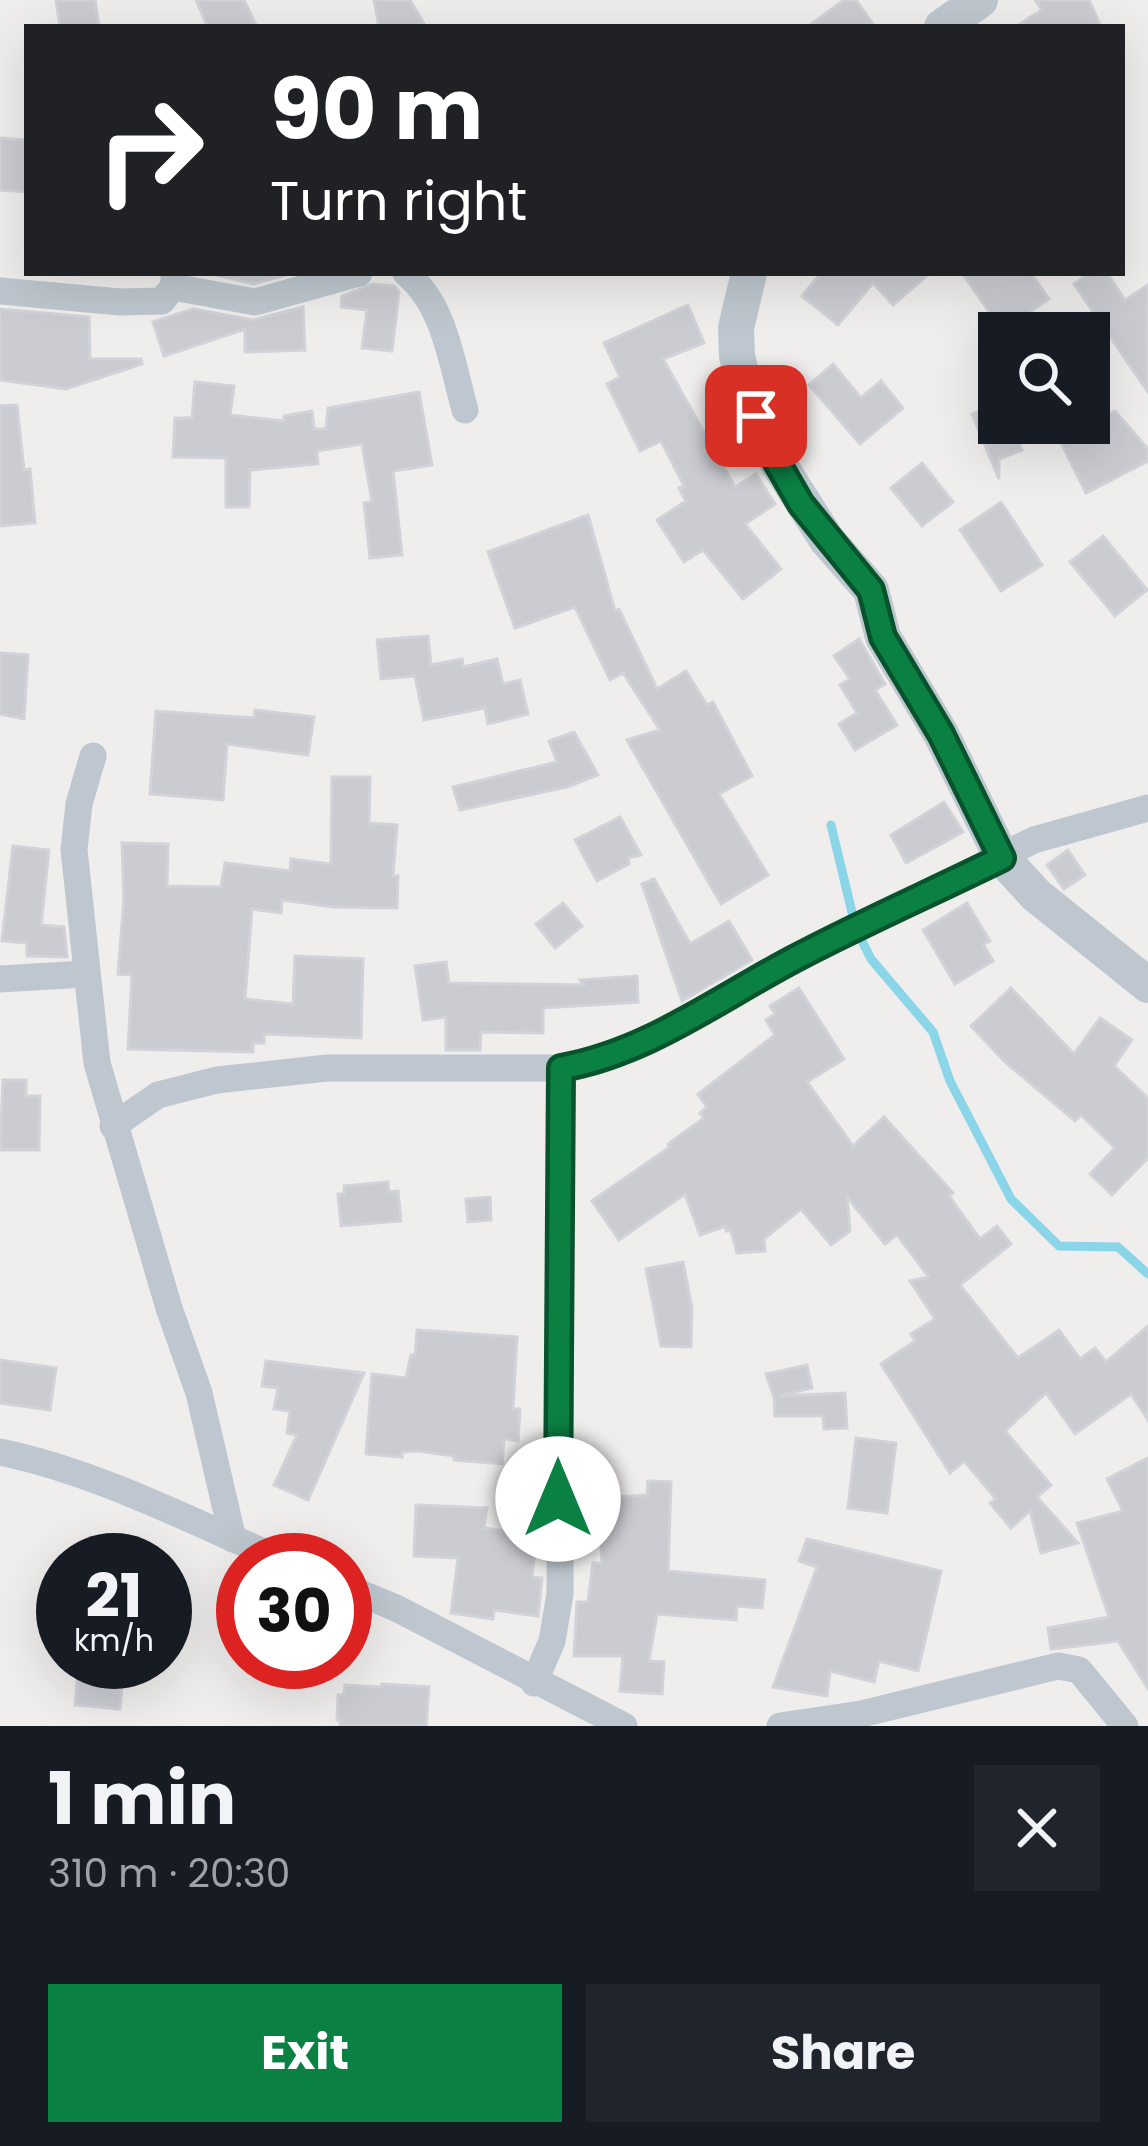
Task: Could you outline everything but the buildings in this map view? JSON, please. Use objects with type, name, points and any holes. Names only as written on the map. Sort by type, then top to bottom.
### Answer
[{"type":"street","points":[[946,24],[980,0]]},
{"type":"street","points":[[0,291],[162,301],[174,280],[255,302],[348,276]]},
{"type":"street","points":[[410,276],[424,287],[439,319],[465,410]]},
{"type":"street","points":[[748,276],[736,328],[737,356],[768,447],[827,541],[871,590],[883,637],[941,734],[1002,858],[1036,895],[1148,985]]},
{"type":"street","points":[[93,755],[79,804],[74,850],[97,1063],[199,1393],[232,1533]]},
{"type":"street","points":[[113,1126],[158,1095],[217,1080],[327,1068],[561,1068],[598,1061],[639,1045],[797,957],[1050,834],[1148,808]]},
{"type":"street","points":[[0,979],[84,974]]},
{"type":"street","points":[[534,1683],[552,1642],[560,1594],[561,1068]]},
{"type":"street","points":[[0,1452],[70,1469],[220,1533]]},
{"type":"street","points":[[372,1598],[624,1726]]},
{"type":"street","points":[[780,1726],[861,1714],[1058,1666],[1079,1670],[1125,1726]]},
{"type":"waterway","points":[[831,825],[856,929],[871,959],[933,1032],[950,1081],[1011,1199],[1059,1246],[1118,1247],[1148,1274]]},
{"type":"route","points":[[558,1499],[561,1068],[598,1061],[639,1045],[797,957],[1002,858],[941,734],[883,637],[871,590],[801,504],[756,416]]}]
